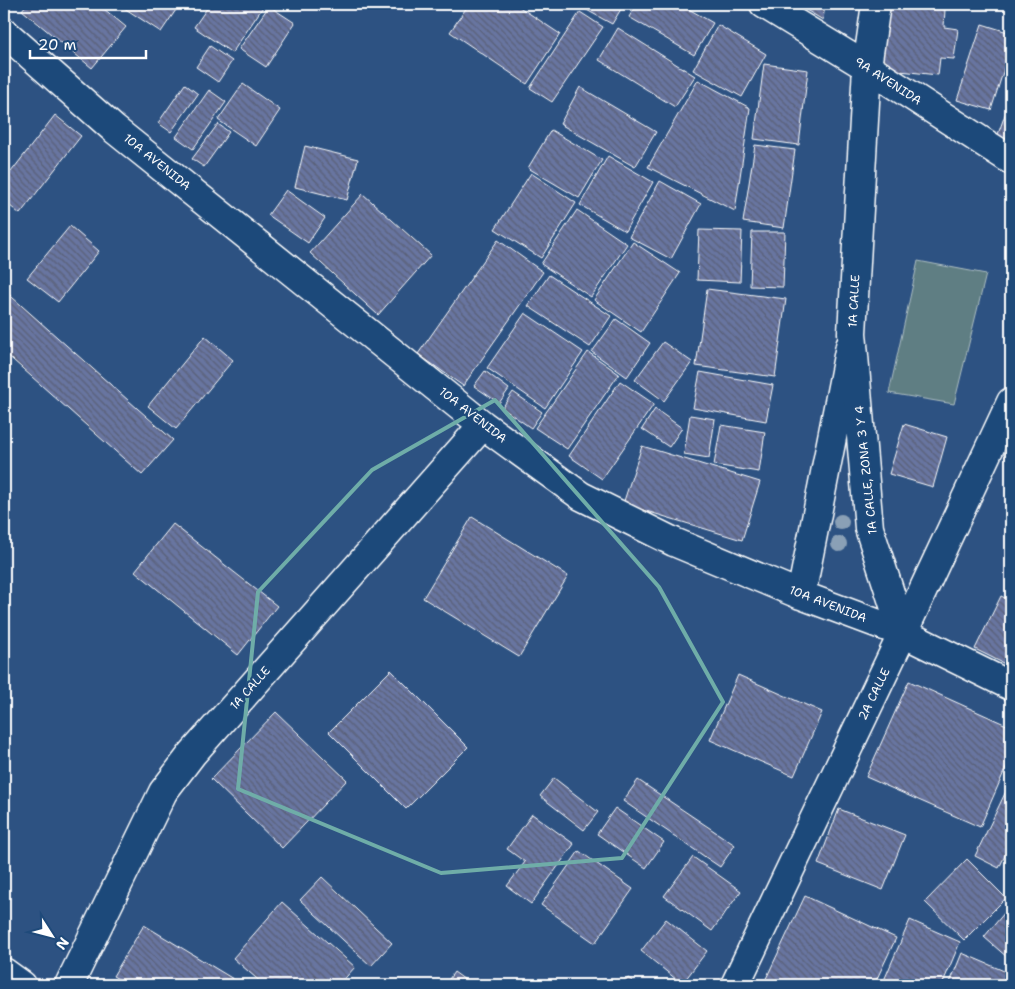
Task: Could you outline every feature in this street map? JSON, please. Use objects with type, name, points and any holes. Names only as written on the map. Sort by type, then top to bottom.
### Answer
[{"type":"street","name":"9A AVENIDA","points":[[764,4],[867,67],[1011,160]]},
{"type":"street","name":"1A CALLE","points":[[801,595],[852,333],[867,67],[876,4]]},
{"type":"street","name":"10A AVENIDA","points":[[4,32],[122,135],[483,425],[581,496],[674,542],[801,595],[903,633],[1011,686]]},
{"type":"street","name":"1A CALLE, ZONA 3 Y 4","points":[[852,333],[869,528],[903,633]]},
{"type":"street","name":"2A CALLE","points":[[735,985],[1011,402]]},
{"type":"street","name":"1A CALLE","points":[[68,985],[163,792],[192,754],[483,425]]},
{"type":"street","points":[[4,972],[22,985]]},
{"type":"highlighted area","points":[[495,400],[659,587],[723,702],[622,858],[441,873],[238,789],[258,592],[372,470]]},
{"type":"green space","points":[[918,261],[986,274],[954,404],[889,393]]},
{"type":"building","points":[[27,4],[98,4],[126,27],[92,68],[22,10]]},
{"type":"building","points":[[118,4],[180,4],[161,32]]},
{"type":"building","points":[[210,4],[265,4],[232,53],[194,27]]},
{"type":"building","points":[[469,4],[515,4],[560,34],[527,84],[450,32]]},
{"type":"building","points":[[586,4],[624,4],[612,24],[583,8]]},
{"type":"building","points":[[637,4],[680,4],[713,23],[694,55],[629,17]]},
{"type":"building","points":[[796,4],[825,4],[823,20]]},
{"type":"building","points":[[888,4],[945,9],[944,27],[958,29],[954,59],[940,58],[938,75],[881,69]]},
{"type":"building","points":[[269,6],[295,23],[266,67],[239,49]]},
{"type":"building","points":[[580,12],[603,27],[552,102],[530,88]]},
{"type":"building","points":[[982,24],[1011,33],[1011,47],[991,110],[957,100]]},
{"type":"building","points":[[718,25],[766,54],[742,97],[693,70]]},
{"type":"building","points":[[618,28],[695,76],[675,107],[599,60]]},
{"type":"building","points":[[210,46],[232,61],[218,82],[196,67]]},
{"type":"building","points":[[764,64],[808,70],[799,145],[754,139]]},
{"type":"building","points":[[698,80],[750,108],[735,211],[648,167]]},
{"type":"building","points":[[185,84],[198,94],[171,132],[158,123]]},
{"type":"building","points":[[243,84],[280,110],[256,146],[218,120]]},
{"type":"building","points":[[580,87],[656,132],[635,167],[560,124]]},
{"type":"building","points":[[209,90],[226,102],[193,149],[176,137]]},
{"type":"building","points":[[1011,98],[1011,142],[997,137]]},
{"type":"building","points":[[55,115],[81,136],[20,214],[4,201],[4,181]]},
{"type":"building","points":[[218,124],[229,132],[204,167],[192,159]]},
{"type":"building","points":[[551,130],[602,160],[579,198],[528,168]]},
{"type":"building","points":[[755,145],[795,150],[784,228],[743,222]]},
{"type":"building","points":[[305,146],[358,159],[347,200],[295,187]]},
{"type":"building","points":[[608,156],[653,182],[625,231],[580,205]]},
{"type":"building","points":[[531,173],[576,203],[541,258],[495,229]]},
{"type":"building","points":[[660,181],[701,204],[671,259],[629,237]]},
{"type":"building","points":[[286,190],[325,218],[308,243],[268,215]]},
{"type":"building","points":[[363,194],[431,255],[378,315],[310,253]]},
{"type":"building","points":[[577,210],[627,244],[591,297],[541,264]]},
{"type":"building","points":[[70,226],[99,251],[58,302],[27,278]]},
{"type":"building","points":[[699,230],[742,231],[740,282],[697,280]]},
{"type":"building","points":[[752,232],[785,232],[783,287],[750,286]]},
{"type":"building","points":[[498,240],[543,272],[463,386],[418,354]]},
{"type":"building","points":[[633,242],[680,273],[641,332],[594,300]]},
{"type":"building","points":[[549,275],[611,316],[590,347],[528,306]]},
{"type":"building","points":[[707,289],[786,299],[775,377],[696,366]]},
{"type":"building","points":[[4,290],[173,440],[142,475],[4,352]]},
{"type":"building","points":[[525,313],[583,352],[545,408],[487,368]]},
{"type":"building","points":[[616,319],[650,343],[627,377],[592,352]]},
{"type":"building","points":[[205,336],[233,360],[176,429],[148,406]]},
{"type":"building","points":[[663,342],[692,362],[664,401],[635,380]]},
{"type":"building","points":[[588,352],[619,374],[567,449],[535,428]]},
{"type":"building","points":[[485,371],[509,389],[499,403],[474,386]]},
{"type":"building","points":[[700,372],[773,385],[766,421],[693,408]]},
{"type":"building","points":[[620,381],[654,404],[602,479],[569,456]]},
{"type":"building","points":[[513,392],[542,412],[531,428],[502,408]]},
{"type":"building","points":[[655,409],[682,428],[669,447],[642,429]]},
{"type":"building","points":[[690,415],[715,419],[709,458],[684,454]]},
{"type":"building","points":[[904,424],[947,437],[933,487],[889,474]]},
{"type":"building","points":[[721,425],[765,432],[759,472],[714,465]]},
{"type":"building","points":[[642,446],[760,482],[742,540],[623,504]]},
{"type":"building","points":[[472,517],[568,576],[519,657],[423,598]]},
{"type":"building","points":[[173,524],[277,606],[238,655],[135,571]]},
{"type":"building","points":[[1001,596],[1011,601],[1011,657],[1007,665],[975,649]]},
{"type":"building","points":[[391,670],[468,747],[406,809],[329,732]]},
{"type":"building","points":[[738,675],[822,712],[794,776],[710,740]]},
{"type":"building","points":[[909,681],[1011,727],[1011,756],[980,827],[866,777]]},
{"type":"building","points":[[276,712],[347,780],[282,848],[211,779]]},
{"type":"building","points":[[554,778],[598,812],[584,830],[540,796]]},
{"type":"building","points":[[638,780],[735,845],[720,867],[623,801]]},
{"type":"building","points":[[1009,785],[1011,786],[1011,843],[999,868],[975,856]]},
{"type":"building","points":[[615,808],[664,842],[646,868],[597,834]]},
{"type":"building","points":[[839,809],[905,835],[883,890],[818,864]]},
{"type":"building","points":[[532,814],[574,844],[531,904],[507,886],[525,862],[507,849]]},
{"type":"building","points":[[579,851],[633,889],[595,943],[541,905]]},
{"type":"building","points":[[693,857],[741,891],[712,931],[664,896]]},
{"type":"building","points":[[967,859],[1006,898],[964,940],[925,902]]},
{"type":"building","points":[[322,877],[392,943],[371,966],[300,900]]},
{"type":"building","points":[[805,896],[896,938],[874,985],[763,985]]},
{"type":"building","points":[[282,902],[355,967],[339,985],[264,985],[233,958]]},
{"type":"building","points":[[1011,905],[1011,954],[1008,958],[984,937]]},
{"type":"building","points":[[666,919],[707,951],[682,984],[641,951]]},
{"type":"building","points":[[910,920],[960,942],[942,985],[882,985]]},
{"type":"building","points":[[144,925],[243,985],[129,985],[113,976]]},
{"type":"building","points":[[962,953],[1011,974],[1010,985],[949,985]]},
{"type":"building","points":[[454,972],[472,985],[445,985]]},
{"type":"building","points":[[628,978],[639,985],[623,985]]}]
